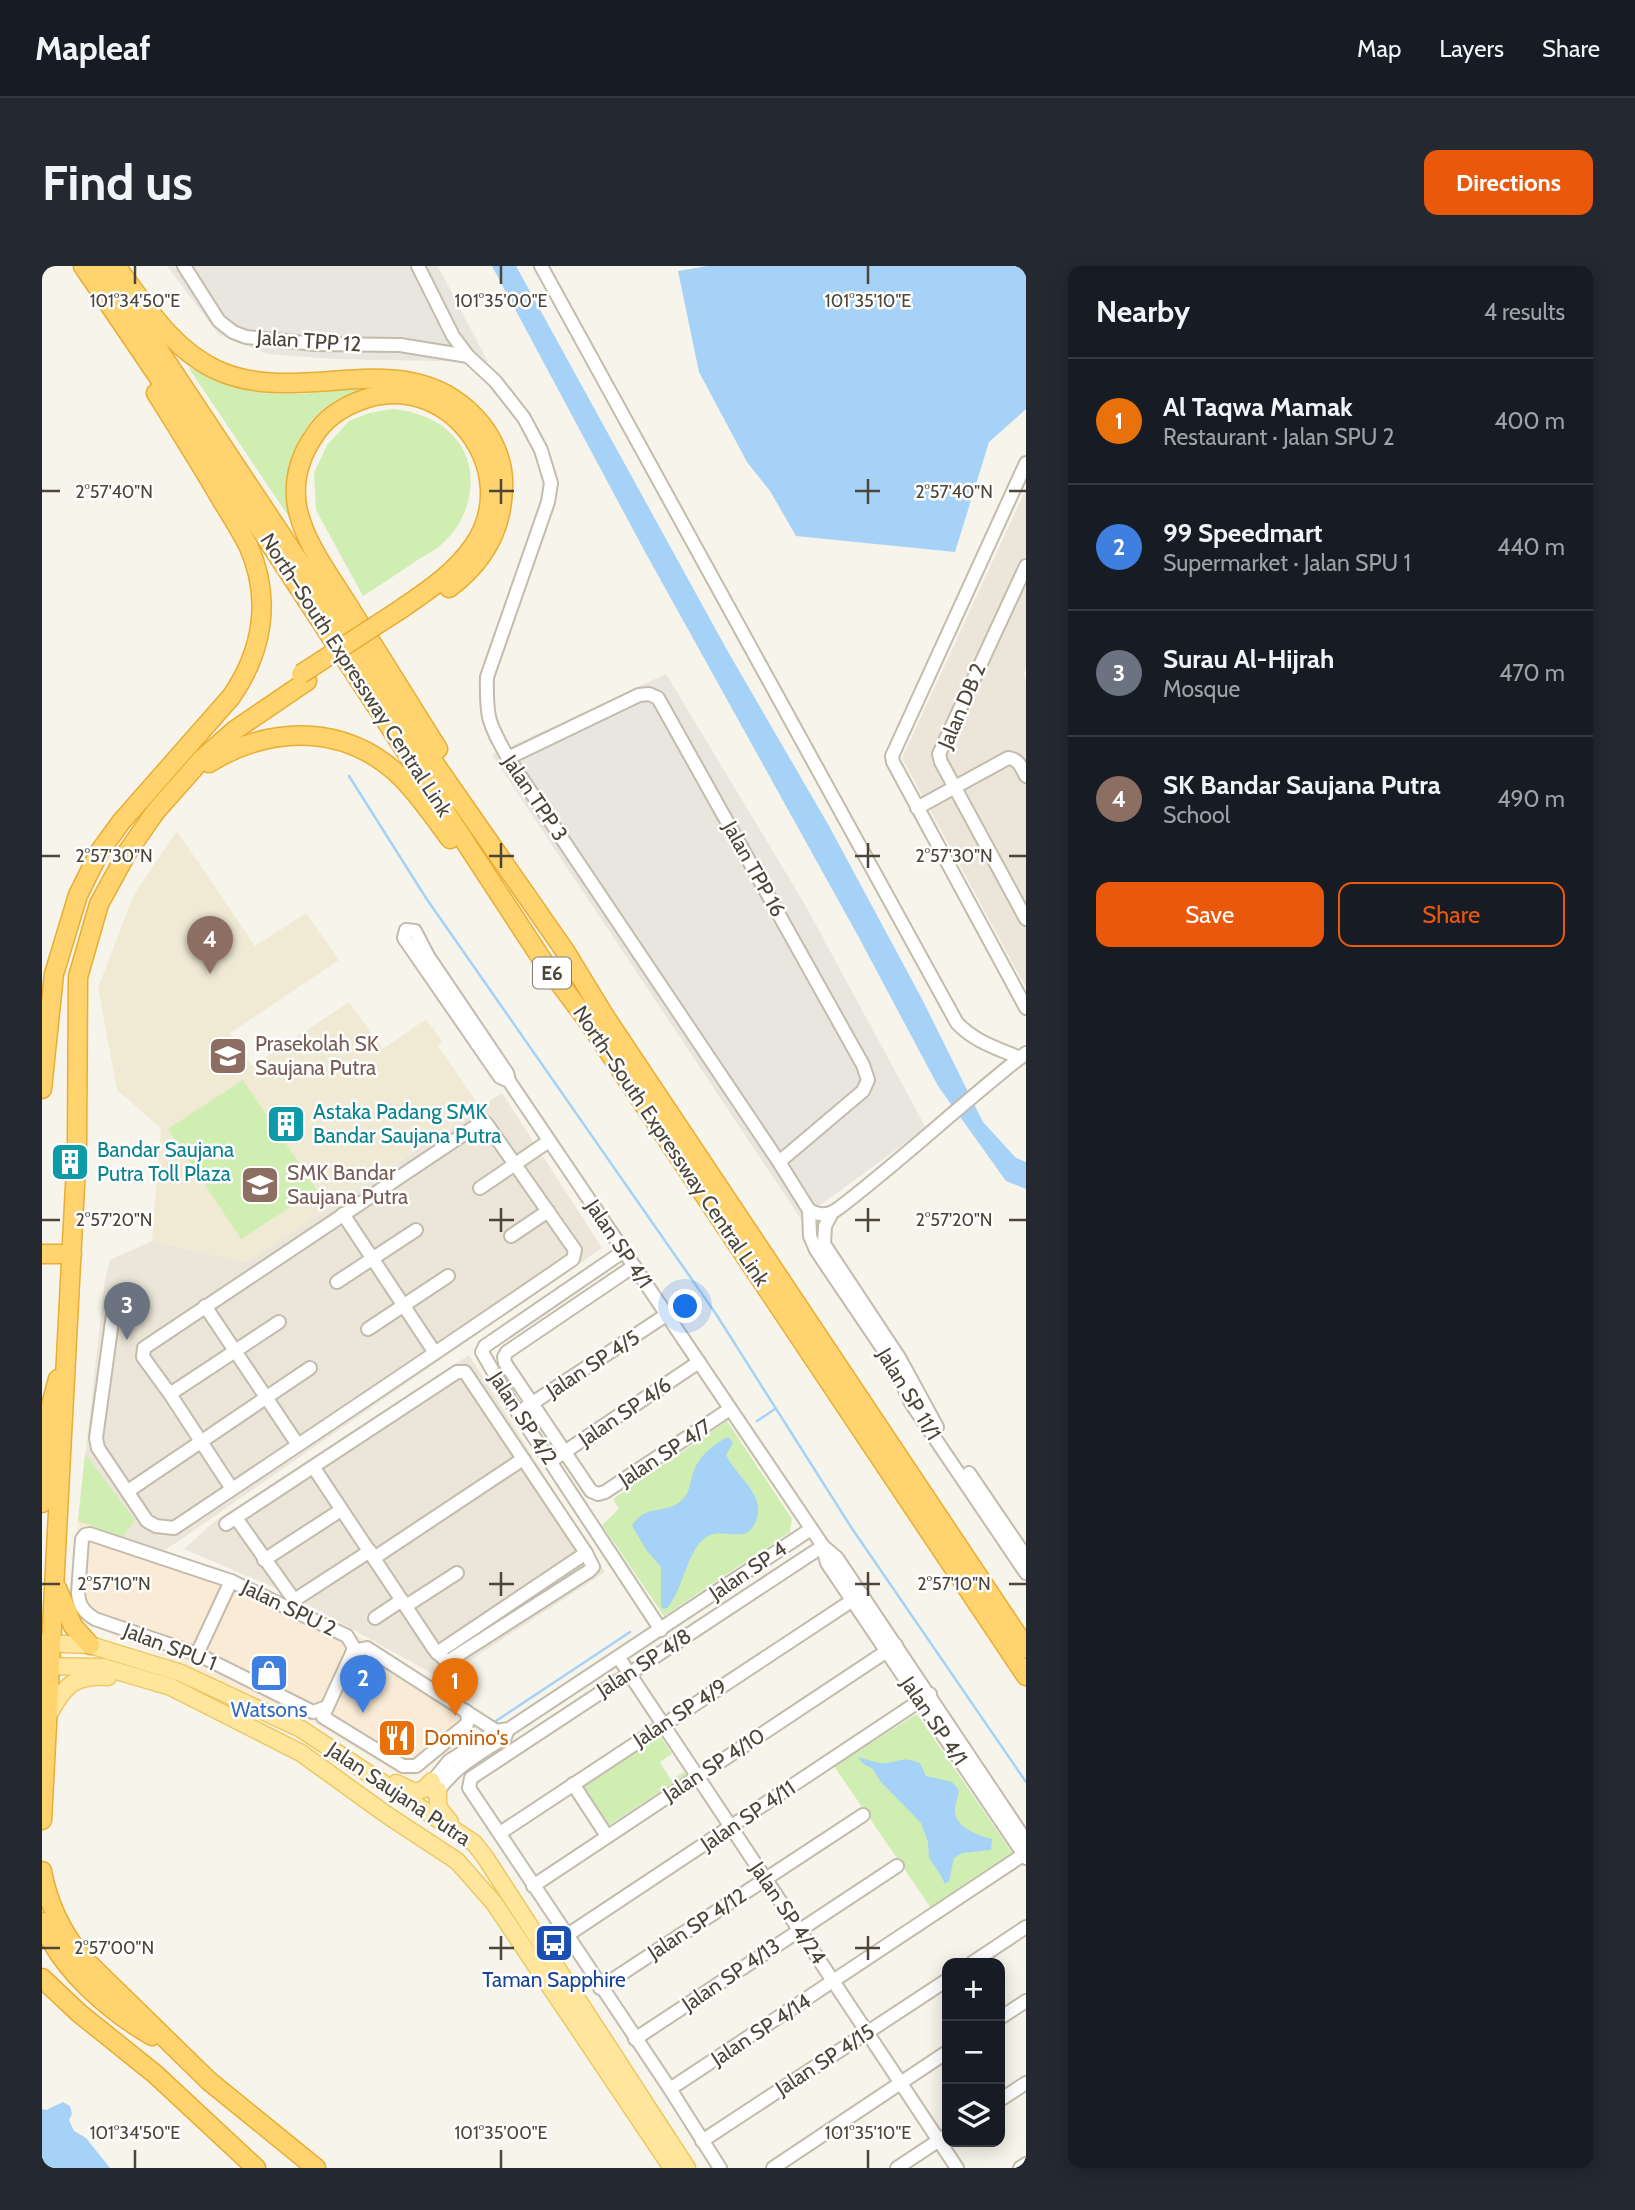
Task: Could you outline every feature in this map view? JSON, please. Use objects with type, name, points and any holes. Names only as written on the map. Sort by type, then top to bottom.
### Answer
[{"type":"highway","points":[[42,1089],[54,974],[78,895],[100,851],[121,822],[231,697],[245,677],[255,655],[261,629],[260,584],[248,545],[76,266]]},
{"type":"highway","name":"North–South Expressway Central Link","points":[[83,266],[227,478],[544,961],[590,1024],[1026,1676]]},
{"type":"highway","name":"North–South Expressway Central Link","points":[[103,266],[405,721],[565,951],[604,1015],[1026,1648]]},
{"type":"highway","points":[[116,266],[171,338],[196,359],[218,371],[242,379],[288,384],[395,379],[416,381],[452,396],[482,424],[499,457],[503,478],[503,499],[495,535],[484,554],[452,586],[400,615],[176,758]]},
{"type":"highway","points":[[400,615],[447,575],[469,551],[488,514],[489,485],[480,448],[458,419],[431,401],[401,394],[386,394],[350,405],[333,414],[317,431],[299,464],[296,483],[299,513],[315,552],[565,951]]},
{"type":"highway","points":[[42,1820],[48,1716],[47,1643],[55,1581],[77,1147],[78,978],[99,904],[128,851],[183,779],[235,730],[304,678]]},
{"type":"highway","points":[[183,779],[223,755],[267,738],[288,735],[316,737],[348,744],[368,752],[402,779],[429,811],[544,961]]},
{"type":"highway","points":[[42,1254],[72,1254]]},
{"type":"highway","points":[[42,1503],[46,1424],[67,1345]]},
{"type":"highway","points":[[55,1581],[73,1626],[90,1645]]},
{"type":"highway","points":[[42,1871],[46,1892],[70,1942],[103,1980],[209,2081],[316,2168]]},
{"type":"highway","points":[[42,1922],[58,1952],[112,2009],[179,2053]]},
{"type":"highway","points":[[42,1942],[75,1985],[105,2014],[155,2074]]},
{"type":"highway","points":[[42,1978],[79,2013],[155,2074],[256,2168]]},
{"type":"main road","name":"Jalan Saujana Putra","points":[[47,1643],[90,1645],[181,1673],[297,1727],[469,1840],[485,1857],[687,2168]]},
{"type":"main road","name":"Jalan Saujana Putra","points":[[46,1666],[103,1667],[161,1683],[192,1696],[301,1753],[457,1861],[494,1903],[672,2168]]},
{"type":"main road","points":[[48,1716],[59,1696],[71,1683],[95,1676],[118,1679],[178,1697],[192,1696]]},
{"type":"main road","points":[[297,1727],[313,1726],[320,1716]]},
{"type":"main road","points":[[320,1716],[325,1745],[415,1792],[435,1786],[438,1807],[442,1814],[469,1840]]},
{"type":"main road","points":[[301,1753],[320,1759],[400,1811],[419,1808],[419,1822],[467,1856],[494,1903]]},
{"type":"street","name":"Jalan TPP 12","points":[[184,266],[219,321],[233,332],[246,337],[314,344],[400,345],[468,356]]},
{"type":"street","name":"Jalan TPP 3","points":[[418,266],[453,336],[468,356],[495,381],[524,418],[541,450],[551,483],[548,502],[487,677],[486,707],[489,725],[508,758],[809,1210]]},
{"type":"street","points":[[541,266],[957,1023],[968,1035],[982,1043],[1023,1056]]},
{"type":"street","points":[[1026,463],[894,747],[893,762],[1026,1008]]},
{"type":"street","name":"Jalan DB 2","points":[[1026,566],[939,754],[1026,919]]},
{"type":"street","name":"Jalan TPP 16","points":[[508,758],[639,695],[649,694],[658,698],[863,1065],[868,1080],[863,1091],[779,1162]]},
{"type":"street","points":[[917,808],[1008,758],[1014,759],[1026,776]]},
{"type":"street","name":"Jalan SP 4/1","points":[[509,1081],[500,1077],[404,938],[406,930],[415,931],[428,956],[507,1073],[509,1081],[823,1546],[827,1563],[857,1597],[892,1648],[1025,1855]]},
{"type":"street","points":[[809,1210],[820,1215],[832,1213],[883,1175],[1023,1056]]},
{"type":"street","points":[[114,1307],[96,1443],[147,1521],[156,1526],[173,1528],[232,1489],[298,1445],[435,1353],[573,1259],[575,1250],[486,1123],[482,1122],[144,1348],[144,1357],[232,1489]]},
{"type":"street","points":[[480,1188],[549,1141]]},
{"type":"street","name":"Jalan SP 11/1","points":[[809,1210],[810,1236],[816,1250],[892,1364],[911,1403],[1026,1573]]},
{"type":"street","points":[[511,1236],[548,1211]]},
{"type":"street","name":"Jalan SP 11/1","points":[[832,1213],[823,1235],[831,1258],[900,1359],[929,1415],[1026,1557]]},
{"type":"street","points":[[343,1214],[435,1353]]},
{"type":"street","points":[[337,1282],[416,1230]]},
{"type":"street","name":"Jalan SP 4/2","points":[[624,1251],[485,1346],[482,1352],[509,1399],[662,1630]]},
{"type":"street","points":[[564,1452],[505,1363],[504,1357],[507,1352],[634,1266]]},
{"type":"street","points":[[368,1329],[447,1276]]},
{"type":"street","points":[[513,1300],[527,1318]]},
{"type":"street","points":[[205,1306],[298,1445]]},
{"type":"street","name":"Jalan SP 4/5","points":[[519,1412],[666,1315]]},
{"type":"street","points":[[170,1394],[279,1322]]},
{"type":"street","name":"Jalan SP 4/6","points":[[551,1461],[699,1362]]},
{"type":"street","points":[[128,1491],[310,1368]]},
{"type":"street","points":[[461,1370],[491,1412],[586,1553],[437,1653],[314,1468],[461,1370]]},
{"type":"street","points":[[491,1412],[509,1399]]},
{"type":"street","name":"Jalan SP 4/7","points":[[564,1452],[591,1491],[606,1492],[730,1409]]},
{"type":"street","points":[[372,1555],[523,1459]]},
{"type":"street","name":"Jalan SPU 2","points":[[314,1468],[231,1521],[296,1599],[372,1555]]},
{"type":"street","points":[[264,1560],[341,1510]]},
{"type":"street","points":[[794,1540],[799,1512]]},
{"type":"street","name":"Jalan SP 4","points":[[419,1808],[422,1796],[435,1786],[449,1761],[503,1732],[619,1658],[811,1529]]},
{"type":"street","name":"Jalan SPU 2","points":[[85,1535],[111,1540],[231,1581],[347,1636],[353,1651],[367,1648],[503,1732]]},
{"type":"street","name":"Jalan SPU 1","points":[[85,1535],[82,1539],[78,1593],[86,1614],[197,1654],[320,1716],[403,1766],[416,1766],[467,1724],[466,1711]]},
{"type":"street","name":"Jalan SP 4/8","points":[[500,1833],[469,1788],[471,1778],[823,1546]]},
{"type":"street","points":[[375,1618],[457,1573]]},
{"type":"street","points":[[197,1654],[231,1581]]},
{"type":"street","name":"Jalan SP 4/9","points":[[500,1833],[857,1597]]},
{"type":"street","name":"Jalan SP 4/10","points":[[533,1886],[892,1648]]},
{"type":"street","points":[[320,1716],[353,1651]]},
{"type":"street","name":"Jalan SP 4/24","points":[[619,1658],[867,2033],[942,2136]]},
{"type":"street","name":"Jalan SP 4/1","points":[[925,1698],[1026,1841]]},
{"type":"street","name":"Jalan SP 4/11","points":[[566,1936],[925,1698]]},
{"type":"street","points":[[573,1784],[607,1836]]},
{"type":"street","name":"Jalan SP 4/12","points":[[600,1988],[863,1815]]},
{"type":"street","points":[[500,1833],[720,2168]]},
{"type":"street","name":"Jalan SP 4/14","points":[[670,2089],[1025,1855]]},
{"type":"street","name":"Jalan SP 4/13","points":[[635,2039],[897,1866]]},
{"type":"street","points":[[980,1958],[1026,1927]]},
{"type":"street","name":"Jalan SP 4/15","points":[[702,2141],[942,1982]]},
{"type":"street","points":[[1005,2015],[1026,2001]]},
{"type":"street","points":[[773,2168],[942,2055]]},
{"type":"street","points":[[1005,2097],[1026,2082]]},
{"type":"street","points":[[897,2168],[942,2138]]},
{"type":"street","name":"Jalan SP 4/24","points":[[948,2147],[957,2168]]},
{"type":"street","points":[[1020,2168],[1026,2164]]},
{"type":"shaded area","points":[[167,266],[438,266],[488,362],[335,359],[268,354],[219,335]]},
{"type":"shaded area","points":[[1026,489],[1024,674],[1026,988],[902,758]]},
{"type":"shaded area","points":[[666,674],[804,903],[926,1128],[801,1219],[492,755]]},
{"type":"shaded area","points":[[177,831],[255,946],[306,913],[339,960],[230,1033],[252,1066],[349,1002],[383,1049],[426,1019],[443,1042],[438,1046],[480,1107],[246,1262],[152,1241],[161,1128],[117,1090],[98,988],[134,894]]},
{"type":"shaded area","points":[[502,1093],[602,1248],[164,1551],[78,1521],[105,1280],[110,1260],[152,1241],[246,1262]]},
{"type":"shaded area","points":[[469,1355],[605,1572],[442,1679],[285,1592],[184,1549],[215,1521]]},
{"type":"shaded area","points":[[78,1521],[234,1575],[363,1639],[489,1719],[419,1774],[404,1777],[306,1718],[101,1630],[85,1619],[71,1597]]},
{"type":"green space","points":[[188,367],[230,385],[259,392],[306,393],[369,388],[333,402],[317,414],[306,428],[299,442],[293,473],[295,526]]},
{"type":"green space","points":[[393,409],[428,418],[443,426],[454,437],[469,465],[471,483],[468,502],[458,524],[440,546],[363,596],[316,510],[314,473],[327,445],[349,421],[369,413]]},
{"type":"green space","points":[[243,1080],[317,1190],[241,1239],[168,1129]]},
{"type":"green space","points":[[727,1421],[792,1519],[790,1532],[664,1616],[602,1525],[619,1509],[613,1499]]},
{"type":"green space","points":[[85,1454],[135,1520],[123,1537],[78,1521]]},
{"type":"green space","points":[[917,1714],[1013,1854],[931,1908],[834,1766]]},
{"type":"green space","points":[[659,1734],[672,1754],[660,1762],[671,1780],[684,1772],[686,1775],[609,1825],[582,1784]]},
{"type":"water","points":[[492,266],[516,266],[727,650],[829,826],[922,999],[983,1122],[1016,1158],[1026,1162],[1026,1189],[1006,1181],[938,1086],[644,550]]},
{"type":"water","points":[[708,266],[1026,266],[1026,409],[989,442],[955,552],[796,536],[770,491],[747,462],[699,372],[678,271]]},
{"type":"water","points":[[728,1437],[733,1443],[726,1455],[755,1496],[758,1515],[754,1525],[744,1534],[718,1533],[705,1538],[694,1552],[672,1600],[667,1608],[663,1609],[661,1567],[647,1551],[632,1526],[643,1514],[670,1507],[682,1500],[700,1460]]},
{"type":"water","points":[[858,1757],[883,1763],[906,1759],[914,1761],[920,1763],[926,1776],[952,1782],[959,1790],[955,1815],[962,1825],[992,1839],[991,1850],[962,1853],[954,1858],[949,1881],[945,1884],[929,1858],[928,1842],[921,1823],[880,1781],[873,1769],[862,1763]]},
{"type":"water","points":[[63,2102],[70,2106],[72,2114],[69,2120],[74,2131],[86,2138],[110,2168],[42,2168],[42,2109],[46,2110]]},
{"type":"waterway","points":[[349,776],[426,898],[716,1314],[851,1527],[1026,1782]]},
{"type":"waterway","points":[[757,1421],[775,1409]]},
{"type":"waterway","points":[[496,1721],[630,1632]]},
{"type":"place","name":"SK Bandar Saujana Putra","points":[[210,974]]},
{"type":"place","name":"Prasekolah SK Saujana Putra","points":[[228,1056]]},
{"type":"place","name":"Astaka Padang SMK Bandar Saujana Putra","points":[[286,1124]]},
{"type":"place","name":"Bandar Saujana Putra Toll Plaza","points":[[70,1162]]},
{"type":"place","name":"SMK Bandar Saujana Putra","points":[[260,1185]]},
{"type":"place","name":"Surau Al-Hijrah","points":[[127,1340]]},
{"type":"place","name":"Watsons","points":[[269,1673]]},
{"type":"place","name":"99 Speedmart","points":[[363,1713]]},
{"type":"place","name":"Al Taqwa Mamak","points":[[455,1716]]},
{"type":"place","name":"Domino's","points":[[397,1738]]},
{"type":"place","name":"Taman Sapphire","points":[[554,1943]]}]
